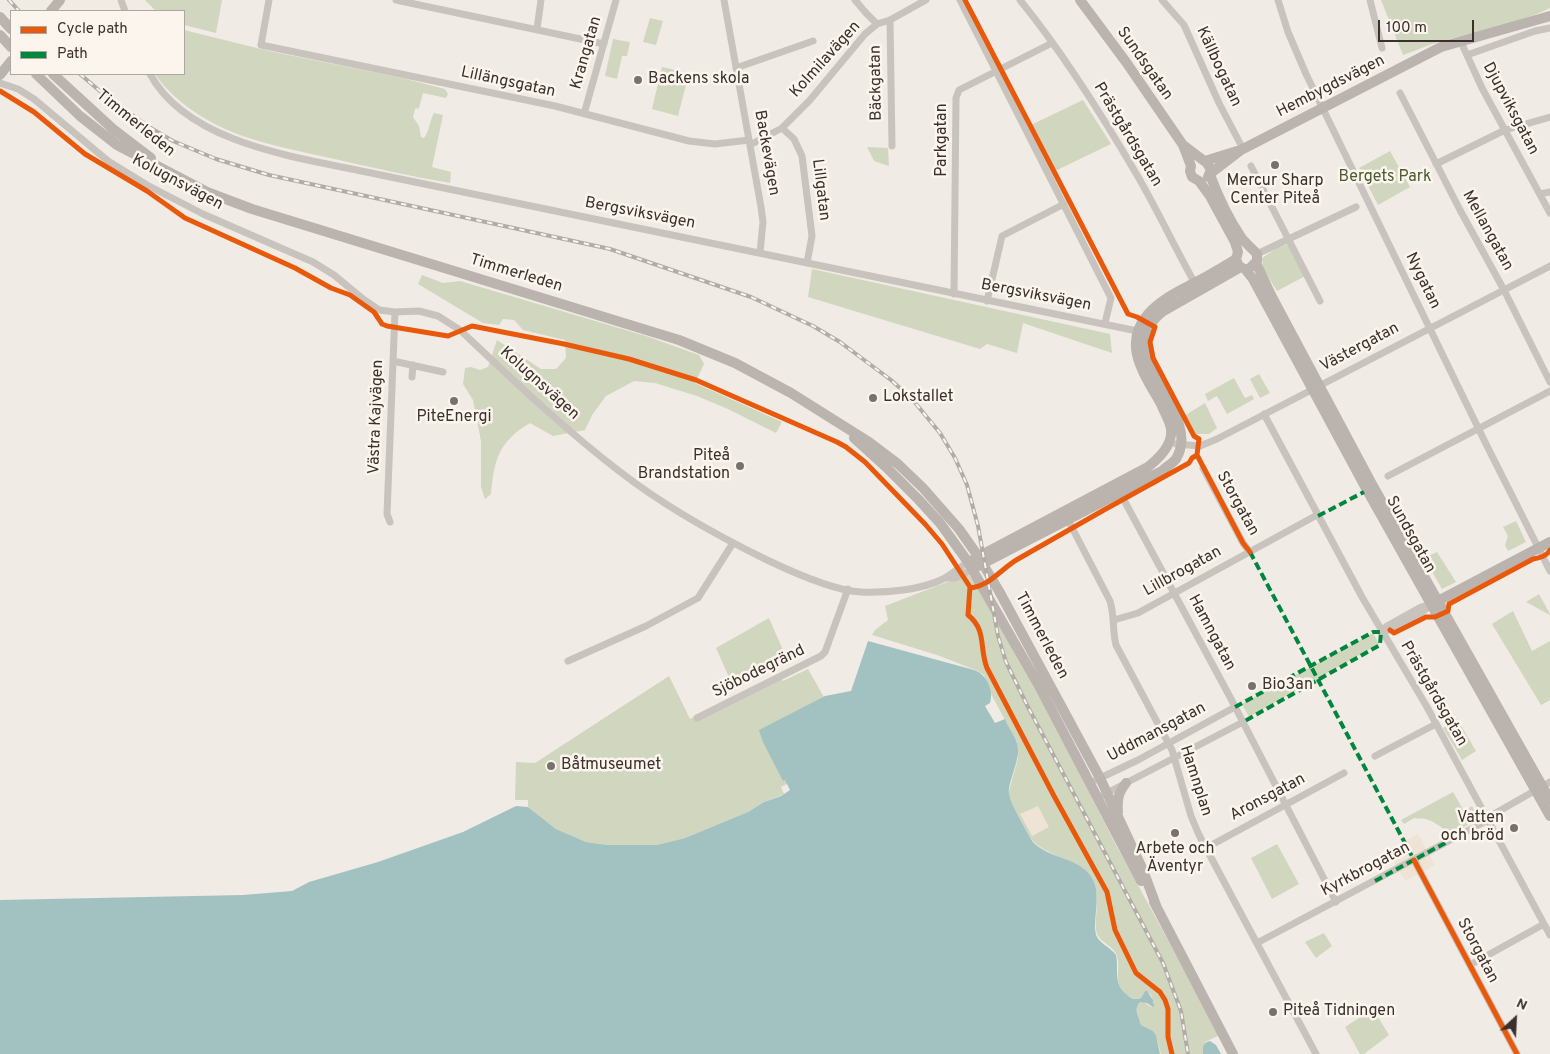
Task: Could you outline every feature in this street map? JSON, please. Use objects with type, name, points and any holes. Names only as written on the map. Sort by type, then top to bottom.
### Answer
[{"type":"main road","points":[[52,10],[60,0]]},
{"type":"main road","name":"Sundsgatan","points":[[1080,0],[1126,62],[1183,145],[1191,166],[1192,177],[1198,181],[1218,209],[1235,242],[1240,262],[1253,279],[1373,486],[1435,603],[1550,800]]},
{"type":"main road","name":"Hembygdsvägen","points":[[1211,174],[1242,150],[1441,47],[1550,16]]},
{"type":"main road","points":[[0,17],[10,28]]},
{"type":"main road","points":[[0,35],[10,46]]},
{"type":"main road","points":[[0,75],[10,61]]},
{"type":"main road","name":"Timmerleden","points":[[37,75],[80,116],[117,145],[207,192],[252,209],[679,340],[735,363],[791,392],[838,424],[869,442],[918,483],[959,529],[981,560],[1016,620],[1157,908],[1233,1054]]},
{"type":"main road","name":"Timmerleden","points":[[54,75],[114,129],[176,176]]},
{"type":"main road","name":"Sundsgatan","points":[[1183,145],[1194,152],[1211,168],[1211,174],[1218,194],[1233,223],[1254,255],[1316,388]]},
{"type":"main road","name":"Hembygdsvägen","points":[[1204,161],[1242,150]]},
{"type":"main road","points":[[1191,166],[1197,161],[1204,161]]},
{"type":"main road","points":[[1198,181],[1204,181],[1211,174]]},
{"type":"main road","points":[[971,566],[1118,488],[1162,471],[1176,459],[1182,440],[1180,425],[1149,363],[1143,320],[1159,303],[1197,287],[1240,262],[1244,248],[1254,255],[1252,267],[1240,262]]},
{"type":"main road","points":[[1118,488],[1162,455],[1172,430],[1165,412],[1140,367],[1136,355],[1135,346],[1144,334]]},
{"type":"main road","name":"Timmerleden","points":[[838,424],[886,467],[940,523],[971,566],[1095,780]]},
{"type":"main road","points":[[1435,603],[1550,542]]},
{"type":"main road","points":[[1119,818],[1117,800],[1119,793],[1126,783]]},
{"type":"main road","name":"Sundsgatan","points":[[1543,786],[1550,816]]},
{"type":"main road","name":"Timmerleden","points":[[1103,795],[1119,818],[1150,885],[1157,908]]},
{"type":"street","name":"Lillängsgatan","points":[[269,0],[261,45],[555,106],[689,141],[715,144],[750,142]]},
{"type":"street","points":[[396,0],[604,44]]},
{"type":"street","points":[[536,29],[541,0]]},
{"type":"street","name":"Krangatan","points":[[584,114],[616,0]]},
{"type":"street","name":"Backevägen","points":[[724,0],[763,222],[760,253]]},
{"type":"street","name":"Bäckgatan","points":[[856,0],[877,24]]},
{"type":"street","name":"Kolmilavägen","points":[[750,142],[782,128],[810,100],[866,34],[877,24],[890,20],[926,0]]},
{"type":"street","points":[[960,0],[1111,298],[1104,323]]},
{"type":"street","name":"Prästgårdsgatan","points":[[1020,0],[1092,102],[1137,175],[1197,287]]},
{"type":"street","name":"Källbogatan","points":[[1162,0],[1184,25],[1218,103],[1242,150]]},
{"type":"street","name":"Nygatan","points":[[1278,0],[1288,32],[1317,98],[1550,571]]},
{"type":"street","points":[[1370,0],[1382,48]]},
{"type":"street","name":"Bäckgatan","points":[[890,20],[892,146]]},
{"type":"street","points":[[1467,55],[1535,31],[1550,28]]},
{"type":"street","points":[[736,68],[813,41]]},
{"type":"street","name":"Djupviksgatan","points":[[1461,42],[1482,88],[1550,213]]},
{"type":"street","name":"Parkgatan","points":[[954,294],[956,98],[959,90],[1052,44]]},
{"type":"street","name":"Bergsviksvägen","points":[[151,75],[163,94],[183,111],[209,128],[250,146],[1084,321],[1104,323],[1144,334]]},
{"type":"street","name":"Kolugnsvägen","points":[[0,83],[18,89],[34,99],[108,161],[147,185],[203,214],[314,262],[379,310],[395,312],[419,311],[438,316],[460,330],[584,443],[620,472],[690,519],[733,543],[820,582],[860,592],[895,591],[933,583],[971,566]]},
{"type":"street","name":"Mellangatan","points":[[1400,93],[1460,210],[1504,290],[1550,382]]},
{"type":"street","points":[[1436,164],[1505,130],[1550,117]]},
{"type":"street","name":"Lillgatan","points":[[782,128],[794,139],[802,156],[812,236],[807,263]]},
{"type":"street","points":[[1252,166],[1320,301]]},
{"type":"street","points":[[1540,194],[1550,192]]},
{"type":"street","points":[[988,301],[1002,236],[1064,204]]},
{"type":"street","points":[[1254,255],[1289,241],[1356,208]]},
{"type":"street","name":"Västergatan","points":[[1168,443],[1200,446],[1217,439],[1550,266]]},
{"type":"street","name":"Västra Kajvägen","points":[[390,522],[387,514],[395,312]]},
{"type":"street","points":[[393,361],[443,372]]},
{"type":"street","points":[[412,377],[413,365]]},
{"type":"street","points":[[1388,476],[1550,391]]},
{"type":"street","name":"Prästgårdsgatan","points":[[1264,414],[1381,632],[1436,724],[1550,935]]},
{"type":"street","name":"Storgatan","points":[[1203,468],[1250,552]]},
{"type":"street","name":"Hamngatan","points":[[1118,488],[1243,722],[1336,902]]},
{"type":"street","name":"Hamnplan","points":[[1066,515],[1110,601],[1116,645],[1168,742],[1191,816],[1206,848],[1316,1054]]},
{"type":"street","name":"Lillbrogatan","points":[[1114,620],[1138,612],[1317,515]]},
{"type":"street","points":[[568,661],[579,658],[646,626],[698,598],[733,543]]},
{"type":"street","name":"Sjöbodegränd","points":[[697,718],[821,656],[848,589]]},
{"type":"street","points":[[1381,632],[1390,630],[1424,612],[1435,603]]},
{"type":"street","name":"Uddmansgatan","points":[[1095,780],[1138,760],[1168,742],[1196,730],[1235,707]]},
{"type":"street","name":"Uddmansgatan","points":[[1103,795],[1243,722]]},
{"type":"street","points":[[1375,756],[1436,724]]},
{"type":"street","name":"Aronsgatan","points":[[1206,848],[1344,773]]},
{"type":"street","name":"Kyrkbrogatan","points":[[1257,943],[1414,860],[1543,786]]},
{"type":"street","name":"Storgatan","points":[[1414,860],[1517,1054]]},
{"type":"street","points":[[1470,964],[1544,924]]},
{"type":"green space","points":[[145,0],[222,0],[216,33],[185,25],[185,10],[155,10]]},
{"type":"green space","points":[[1381,0],[1550,0],[1550,8],[1510,23],[1435,43],[1403,55]]},
{"type":"green space","points":[[650,18],[663,21],[656,45],[643,42]]},
{"type":"green space","points":[[185,30],[269,51],[402,78],[445,89],[448,94],[446,98],[423,93],[419,108],[415,109],[413,117],[419,126],[421,137],[424,138],[434,113],[443,115],[432,167],[451,172],[450,183],[270,144],[234,133],[198,114],[181,102],[156,75],[185,75]]},
{"type":"green space","points":[[613,39],[630,42],[627,56],[622,56],[617,79],[605,76]]},
{"type":"green space","points":[[662,67],[689,73],[678,116],[652,109]]},
{"type":"green space","points":[[1083,100],[1111,144],[1055,171],[1031,125]]},
{"type":"green space","points":[[867,147],[888,148],[889,166],[874,161]]},
{"type":"green space","name":"Bergets Park","points":[[1390,151],[1410,187],[1378,205],[1359,168]]},
{"type":"green space","points":[[1288,244],[1307,275],[1277,291],[1263,269],[1262,258],[1277,248]]},
{"type":"green space","points":[[812,269],[1110,334],[1112,353],[1023,323],[1017,353],[987,344],[980,349],[808,297]]},
{"type":"green space","points":[[422,275],[443,283],[460,281],[646,336],[699,355],[704,364],[695,383],[782,422],[776,433],[697,396],[655,383],[634,381],[606,396],[592,415],[585,430],[553,436],[530,423],[511,437],[496,461],[491,494],[485,499],[481,487],[481,441],[473,400],[463,384],[465,368],[471,367],[480,370],[488,367],[497,340],[541,369],[556,369],[566,358],[565,340],[523,330],[514,320],[503,319],[499,325],[483,323],[418,284]]},
{"type":"green space","points":[[1259,374],[1270,393],[1260,398],[1250,379]]},
{"type":"green space","points":[[1234,378],[1245,398],[1252,395],[1254,399],[1227,414],[1217,396],[1208,401],[1205,394]]},
{"type":"green space","points":[[1205,403],[1217,428],[1209,434],[1194,434],[1184,416]]},
{"type":"green space","points":[[1516,521],[1526,542],[1508,551],[1505,545],[1508,536],[1503,527]]},
{"type":"green space","points":[[1437,552],[1456,582],[1442,589],[1424,558]]},
{"type":"green space","points":[[968,574],[975,582],[1034,685],[1117,847],[1220,1035],[1205,1042],[1205,1054],[1161,1054],[1156,1035],[1153,1031],[1141,1025],[1137,1013],[1140,1002],[1144,1002],[1151,1007],[1154,1003],[1151,995],[1145,991],[1141,998],[1136,999],[1127,996],[1121,991],[1118,979],[1118,958],[1110,946],[1097,933],[1097,895],[1089,875],[1075,864],[1040,847],[1025,831],[1008,794],[1018,759],[1017,742],[991,694],[984,675],[937,655],[872,635],[875,630],[888,620],[885,606]]},
{"type":"green space","points":[[1539,594],[1550,614],[1550,615],[1526,602]]},
{"type":"green space","points":[[1513,611],[1532,651],[1550,641],[1550,700],[1541,705],[1492,624]]},
{"type":"green space","points":[[769,618],[789,664],[766,668],[751,680],[732,684],[716,648]]},
{"type":"green space","points":[[1373,633],[1379,644],[1249,717],[1242,704]]},
{"type":"green space","points":[[808,669],[825,699],[789,783],[781,787],[784,794],[764,802],[748,812],[685,838],[657,845],[607,845],[586,842],[556,829],[528,807],[528,800],[515,800],[516,762],[535,763],[669,676],[690,719],[779,674],[783,681]]},
{"type":"green space","points":[[1457,719],[1476,751],[1462,760],[1443,728]]},
{"type":"green space","points":[[1453,792],[1464,811],[1472,806],[1477,814],[1475,820],[1449,837],[1439,826],[1426,819],[1414,818],[1404,824],[1401,820]]},
{"type":"green space","points":[[1277,844],[1299,884],[1272,899],[1251,858]]},
{"type":"green space","points":[[1324,933],[1332,946],[1316,958],[1305,942]]},
{"type":"green space","points":[[1373,1009],[1389,1035],[1364,1054],[1360,1054],[1345,1027]]},
{"type":"shaded area","points":[[1038,806],[1049,827],[1032,836],[1020,814]]},
{"type":"shaded area","points":[[1418,834],[1435,865],[1405,881],[1390,854],[1401,848],[1399,844]]},
{"type":"water","points":[[868,641],[974,670],[986,679],[990,688],[991,698],[990,703],[985,706],[995,723],[1005,719],[1018,746],[1017,761],[1009,790],[1012,804],[1023,826],[1039,848],[1073,862],[1088,872],[1093,880],[1097,895],[1095,932],[1101,942],[1116,955],[1118,981],[1122,990],[1135,999],[1141,998],[1145,991],[1147,991],[1153,1000],[1153,1007],[1147,1003],[1140,1002],[1137,1010],[1141,1025],[1153,1031],[1156,1035],[1160,1054],[0,1054],[0,900],[243,895],[292,891],[309,882],[378,862],[463,832],[516,806],[528,807],[556,829],[586,842],[607,845],[657,845],[685,838],[748,812],[790,790],[785,780],[783,781],[759,730],[825,696],[851,691]]},
{"type":"water","points":[[1210,1041],[1216,1045],[1221,1054],[1203,1054],[1204,1044]]},
{"type":"railway","points":[[9,0],[18,10]]},
{"type":"railway","points":[[81,75],[109,99],[149,127],[173,141],[216,159],[269,175],[610,249],[751,297],[813,326],[840,342],[891,380],[912,399],[940,433],[955,458],[967,485],[978,526],[998,636],[1006,662],[1163,963],[1181,1011],[1188,1054]]},
{"type":"marked path","points":[[1318,516],[1364,492]]},
{"type":"marked path","points":[[1250,552],[1414,860]]},
{"type":"marked path","points":[[1235,707],[1373,632],[1381,632],[1380,645],[1243,722]]},
{"type":"marked path","points":[[1375,881],[1447,842]]},
{"type":"cycle path","points":[[965,0],[1128,314],[1155,327],[1150,342],[1153,358],[1194,436],[1199,439],[1197,455],[1243,543],[1250,552]]},
{"type":"cycle path","points":[[0,91],[34,112],[85,154],[147,191],[185,218],[295,268],[331,288],[350,295],[374,312],[382,324],[448,336],[472,326],[629,359],[696,380],[837,442],[865,462],[942,544],[970,587],[968,615],[978,627],[987,668],[1107,892],[1115,930],[1136,973],[1160,992],[1165,1000],[1168,1009],[1168,1037],[1172,1054]]},
{"type":"cycle path","points":[[970,588],[984,584],[1018,559],[1189,463],[1197,455]]},
{"type":"cycle path","points":[[1390,630],[1394,633],[1426,617],[1435,617],[1448,611],[1449,604],[1533,559],[1545,555],[1550,550]]},
{"type":"cycle path","points":[[1414,860],[1517,1054]]},
{"type":"place","name":"Backens skola","points":[[638,80]]},
{"type":"place","name":"Mercur Sharp Center Piteå","points":[[1275,165]]},
{"type":"place","name":"Lokstallet","points":[[873,398]]},
{"type":"place","name":"PiteEnergi","points":[[454,401]]},
{"type":"place","name":"Piteå Brandstation","points":[[740,466]]},
{"type":"place","name":"Bio3an","points":[[1252,686]]},
{"type":"place","name":"Båtmuseumet","points":[[551,766]]},
{"type":"place","name":"Vatten och bröd","points":[[1514,828]]},
{"type":"place","name":"Arbete och Äventyr","points":[[1175,833]]},
{"type":"place","name":"Piteå Tidningen","points":[[1273,1012]]}]
